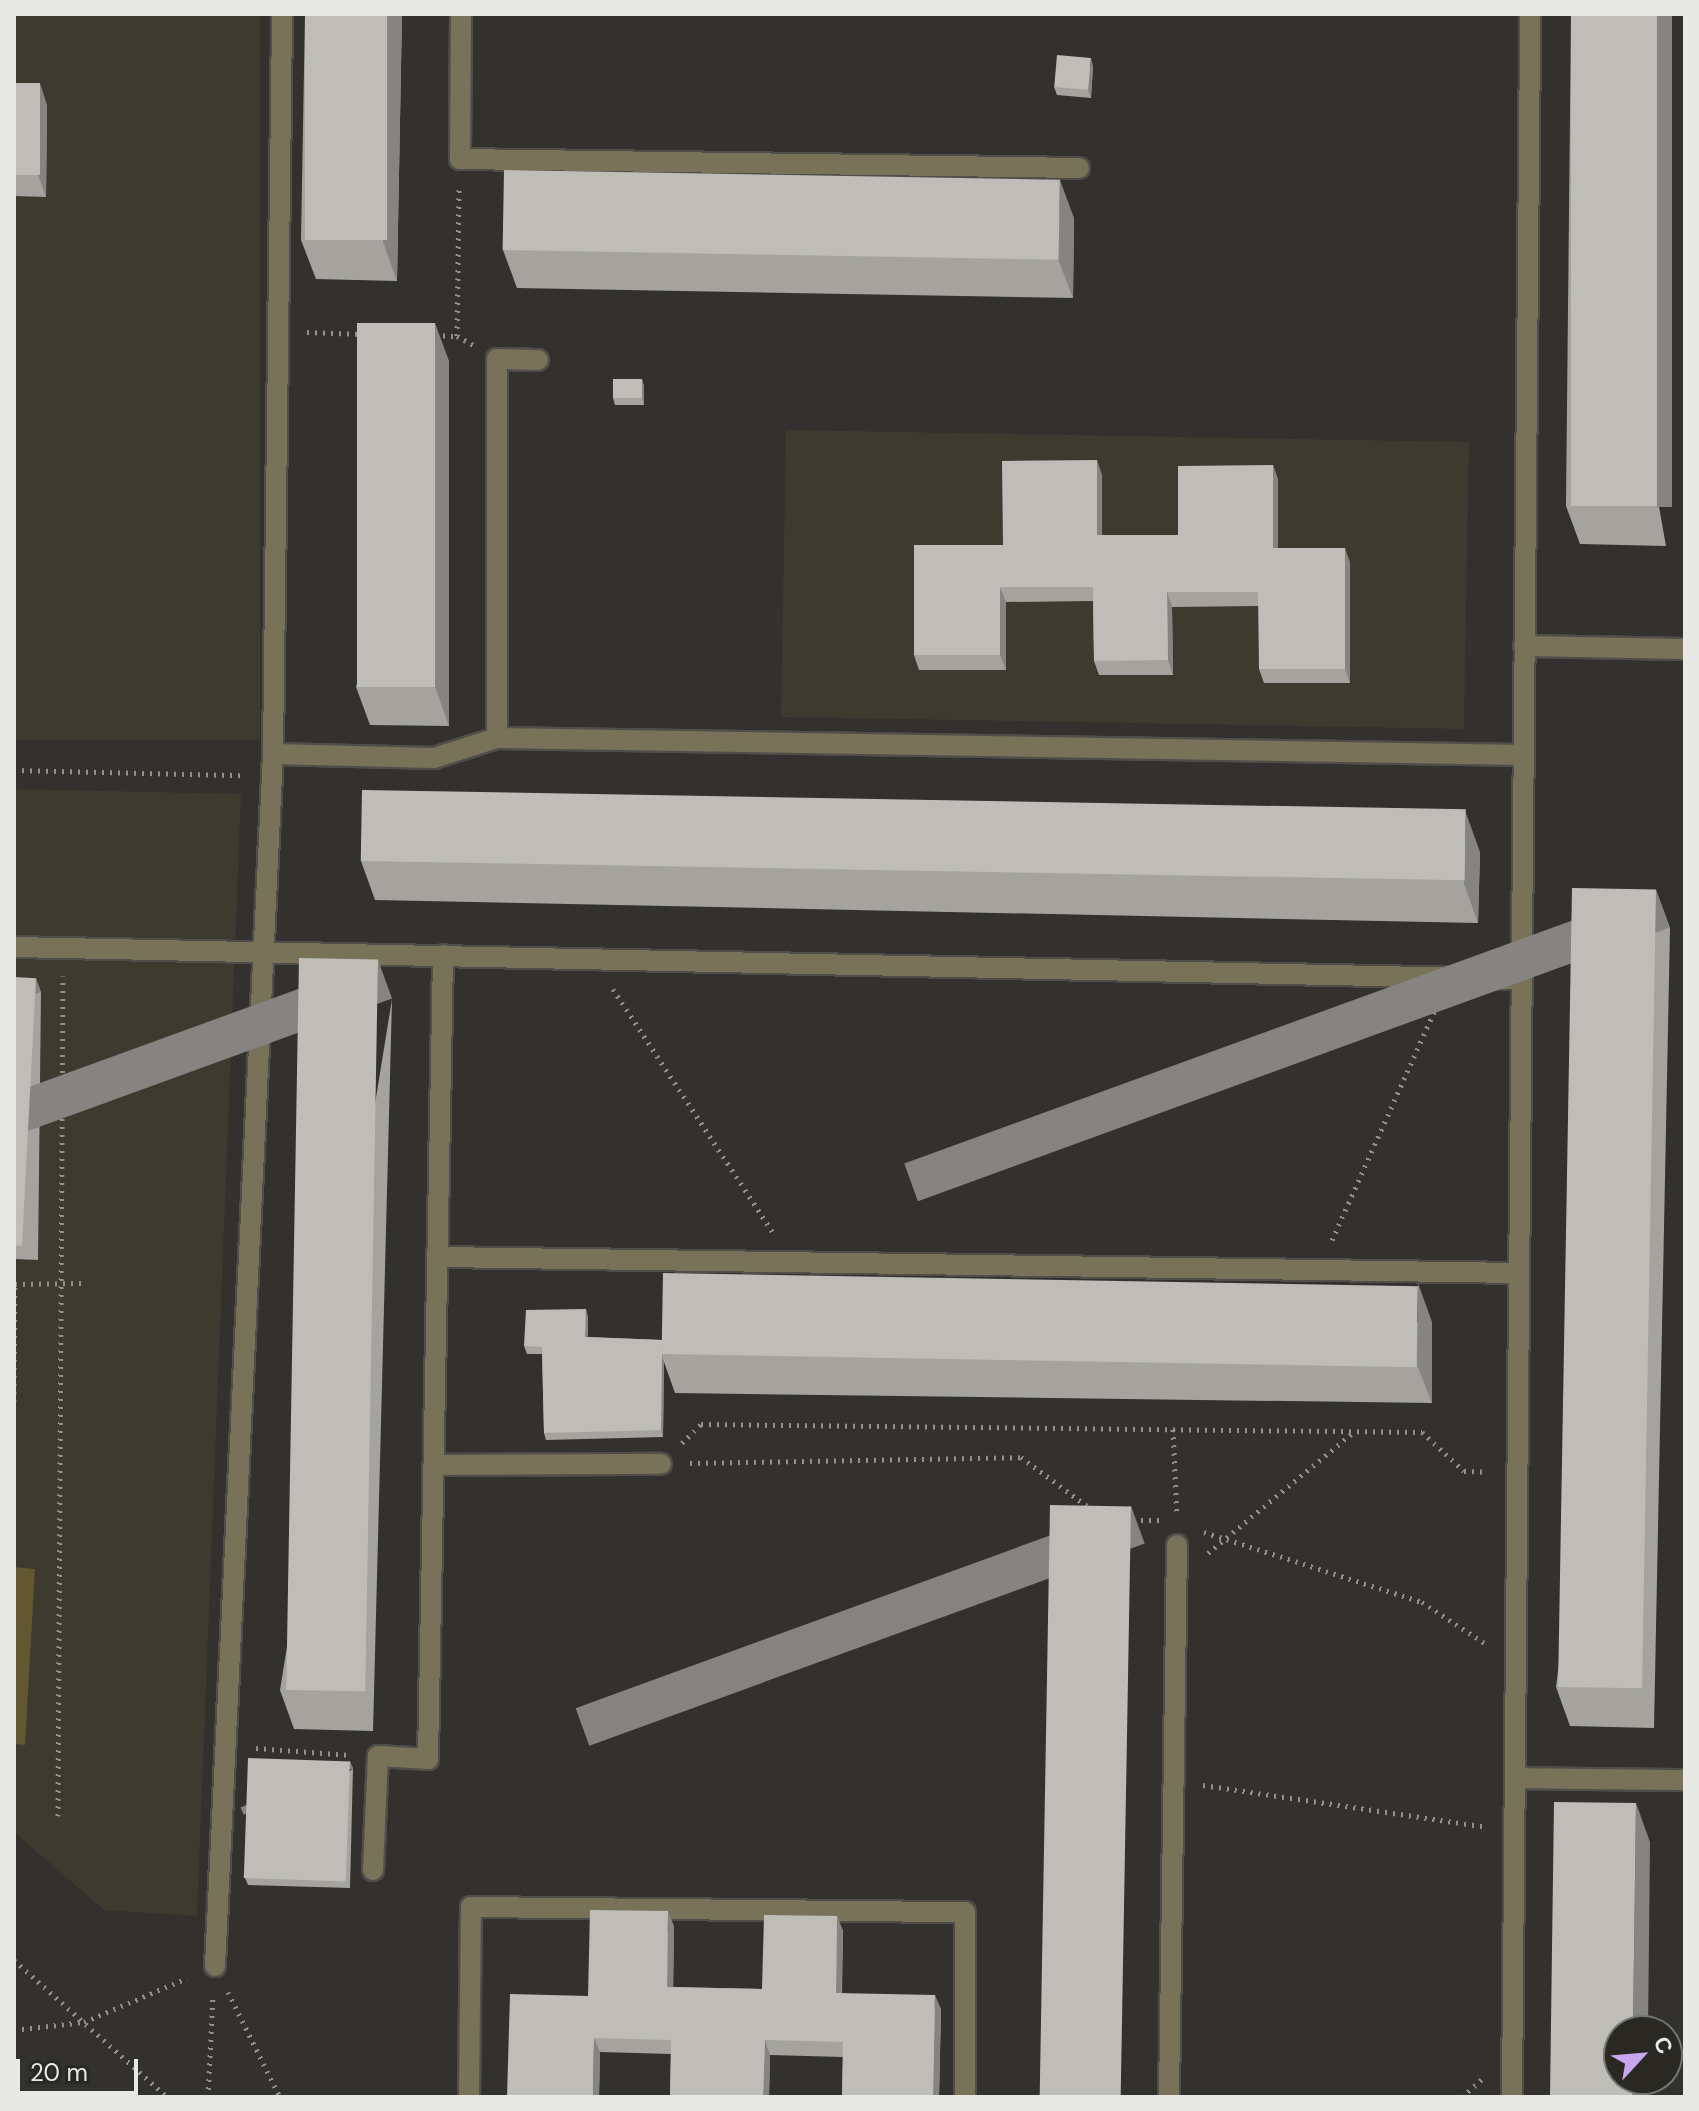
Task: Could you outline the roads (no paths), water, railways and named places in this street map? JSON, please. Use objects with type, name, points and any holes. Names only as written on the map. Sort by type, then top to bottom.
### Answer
[{"type":"lane","points":[[215,1966],[273,754],[282,14]]},
{"type":"lane","points":[[461,14],[460,159],[1079,168]]},
{"type":"lane","points":[[1512,2097],[1530,14]]},
{"type":"lane","points":[[497,738],[497,359],[538,360]]},
{"type":"lane","points":[[1524,646],[1685,649]]},
{"type":"lane","points":[[273,754],[434,758],[497,738],[1523,755]]},
{"type":"lane","points":[[14,947],[1520,979]]},
{"type":"lane","points":[[373,1870],[378,1756],[428,1759],[440,1257],[443,955]]},
{"type":"lane","points":[[440,1257],[1519,1273]]},
{"type":"lane","points":[[435,1465],[661,1464]]},
{"type":"lane","points":[[1169,2097],[1177,1545]]},
{"type":"lane","points":[[1515,1778],[1685,1780]]},
{"type":"lane","points":[[469,2097],[471,1907],[487,1907],[965,1912],[965,2097]]}]
